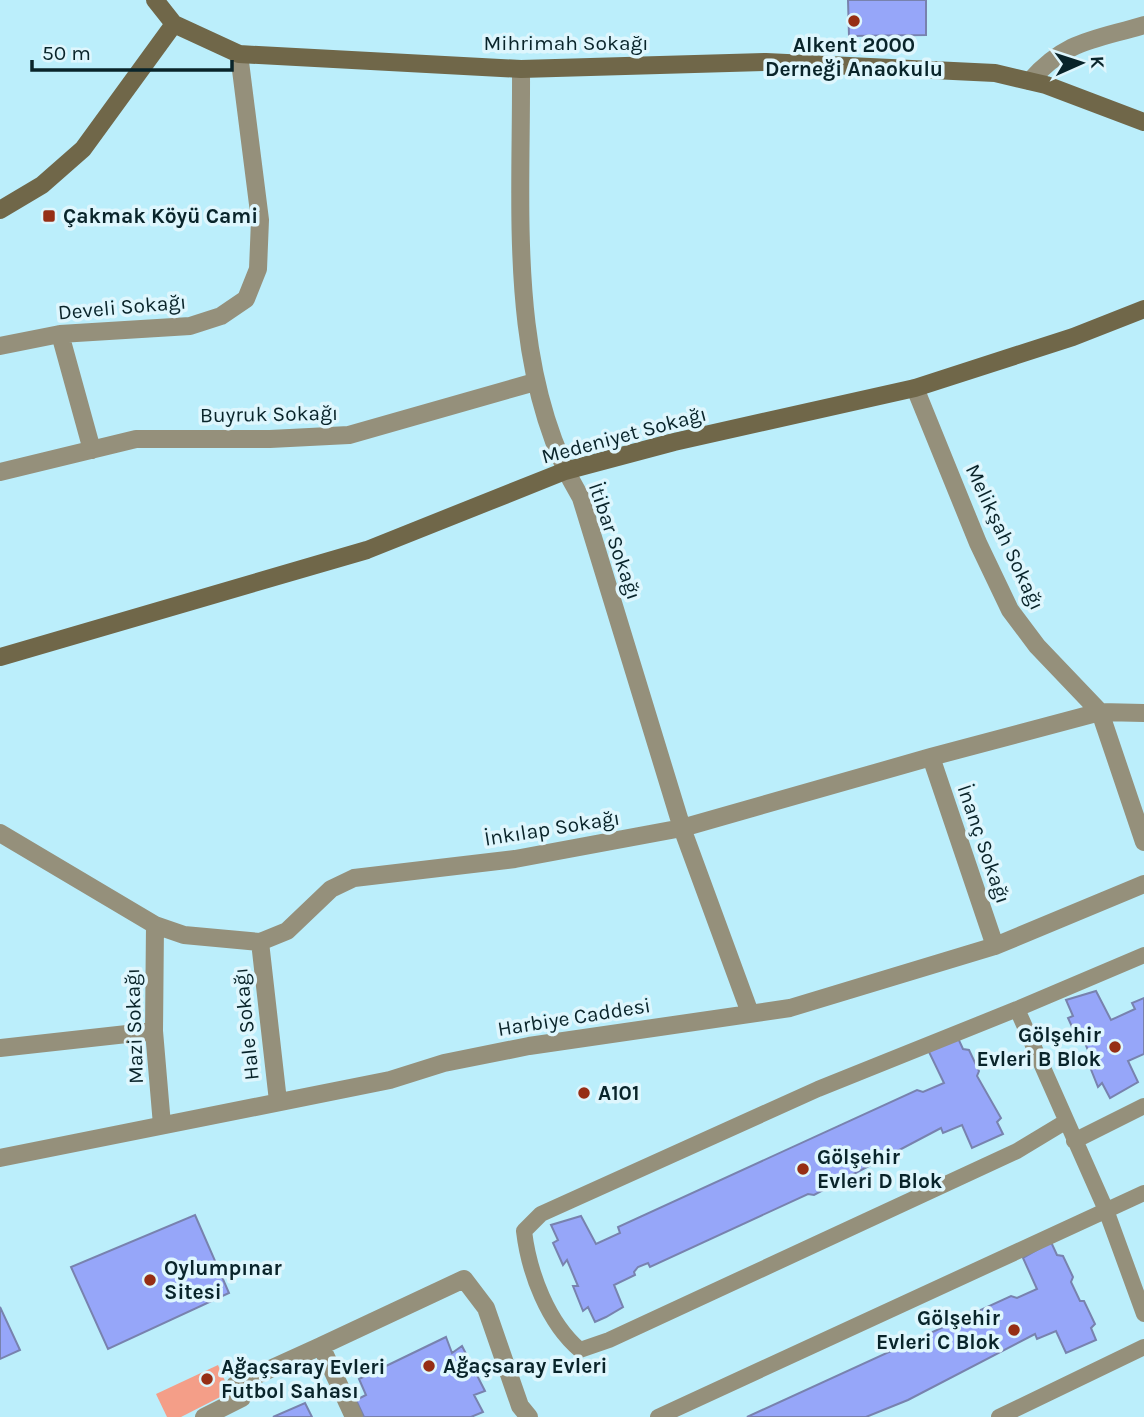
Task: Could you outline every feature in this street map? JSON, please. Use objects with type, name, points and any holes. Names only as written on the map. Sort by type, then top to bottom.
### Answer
[{"type":"street","name":"Mihrimah Sokağı","points":[[155,0],[174,24],[239,54],[521,69],[766,62],[995,72],[1030,81],[1144,122]]},
{"type":"street","points":[[0,210],[42,185],[83,149],[174,24]]},
{"type":"street","points":[[1030,81],[1049,60],[1065,48],[1144,25]]},
{"type":"street","name":"Develi Sokağı","points":[[0,346],[60,334],[190,326],[221,316],[246,299],[258,269],[260,220],[239,54]]},
{"type":"street","name":"İtibar Sokağı","points":[[521,69],[523,278],[535,382],[565,471],[581,498],[682,828],[750,1013]]},
{"type":"street","name":"Medeniyet Sokağı","points":[[0,657],[367,550],[565,471],[674,442],[915,388],[1073,337],[1144,309]]},
{"type":"street","points":[[60,334],[92,450]]},
{"type":"street","name":"Buyruk Sokağı","points":[[0,472],[136,439],[270,439],[349,435],[535,382]]},
{"type":"street","name":"Melikşah Sokağı","points":[[915,388],[978,543],[1010,610],[1037,646],[1100,712],[1144,842]]},
{"type":"street","name":"İnkılap Sokağı","points":[[260,942],[287,930],[331,888],[354,878],[515,859],[682,828],[1100,712],[1144,713]]},
{"type":"street","name":"İnanç Sokağı","points":[[931,757],[995,946]]},
{"type":"street","points":[[0,833],[155,925],[184,935],[260,942]]},
{"type":"street","name":"Harbiye Caddesi","points":[[0,1158],[390,1080],[444,1063],[529,1046],[790,1008],[995,946],[1144,884]]},
{"type":"street","name":"Mazi Sokağı","points":[[155,925],[154,1031],[162,1125]]},
{"type":"street","name":"Hale Sokağı","points":[[260,942],[278,1101]]},
{"type":"street","points":[[0,1048],[154,1031]]},
{"type":"street","points":[[204,1417],[242,1398],[235,1385],[464,1279],[486,1308],[520,1406],[529,1417]]},
{"type":"street","points":[[321,1346],[354,1417]]},
{"type":"lane","points":[[1065,1122],[1004,1157],[609,1340],[580,1350],[561,1334],[527,1258],[524,1231],[541,1214],[818,1089],[1144,955]]},
{"type":"lane","points":[[1017,1009],[1106,1210],[1144,1314]]},
{"type":"lane","points":[[1074,1141],[1144,1106]]},
{"type":"lane","points":[[658,1417],[1144,1193]]},
{"type":"lane","points":[[999,1417],[1144,1347]]},
{"type":"shaded area","name":"Ağaçsaray Evleri Futbol Sahası","points":[[218,1365],[230,1392],[181,1417],[167,1417],[156,1394]]},
{"type":"building","points":[[848,0],[926,0],[926,35],[849,36]]},
{"type":"building","name":"Gölşehir Evleri B Blok","points":[[1096,991],[1111,1020],[1135,1009],[1132,1003],[1144,998],[1144,1054],[1128,1061],[1138,1082],[1110,1098],[1102,1083],[1098,1087],[1088,1062],[1093,1062],[1082,1036],[1078,1040],[1068,1018],[1073,1016],[1066,1000]]},
{"type":"building","name":"Gölşehir Evleri D Blok","points":[[957,1036],[963,1049],[969,1050],[979,1071],[977,1076],[1001,1118],[997,1122],[1003,1134],[972,1148],[962,1125],[943,1133],[941,1128],[814,1195],[808,1194],[650,1267],[648,1263],[638,1267],[635,1275],[614,1285],[623,1307],[606,1317],[595,1322],[588,1307],[583,1311],[573,1286],[578,1286],[567,1260],[563,1265],[553,1243],[558,1240],[551,1225],[581,1216],[596,1244],[620,1233],[618,1227],[917,1090],[923,1092],[944,1083],[929,1052]]},
{"type":"building","name":"Oylumpınar Sitesi","points":[[195,1215],[229,1293],[108,1349],[71,1267]]},
{"type":"building","name":"Gölşehir Evleri C Blok","points":[[1051,1242],[1057,1255],[1063,1256],[1073,1277],[1071,1282],[1095,1324],[1091,1328],[1096,1340],[1066,1353],[1056,1331],[1037,1339],[1035,1334],[908,1400],[866,1417],[747,1417],[1011,1296],[1017,1298],[1037,1289],[1023,1258]]},
{"type":"building","points":[[0,1307],[20,1350],[0,1359]]},
{"type":"building","name":"Ağaçsaray Evleri","points":[[446,1337],[452,1353],[462,1346],[485,1391],[474,1395],[483,1412],[471,1417],[364,1417],[356,1400],[366,1395],[359,1379]]},
{"type":"building","points":[[305,1403],[312,1417],[273,1417]]},
{"type":"place","name":"Alkent 2000 Derneği Anaokulu","points":[[854,21]]},
{"type":"place","name":"Çakmak Köyü Cami","points":[[49,216]]},
{"type":"place","name":"Gölşehir Evleri B Blok","points":[[1115,1047]]},
{"type":"place","name":"A101","points":[[584,1093]]},
{"type":"place","name":"Gölşehir Evleri D Blok","points":[[803,1169]]},
{"type":"place","name":"Oylumpınar Sitesi","points":[[150,1280]]},
{"type":"place","name":"Gölşehir Evleri C Blok","points":[[1014,1330]]},
{"type":"place","name":"Ağaçsaray Evleri","points":[[429,1366]]},
{"type":"place","name":"Ağaçsaray Evleri Futbol Sahası","points":[[207,1379]]}]
